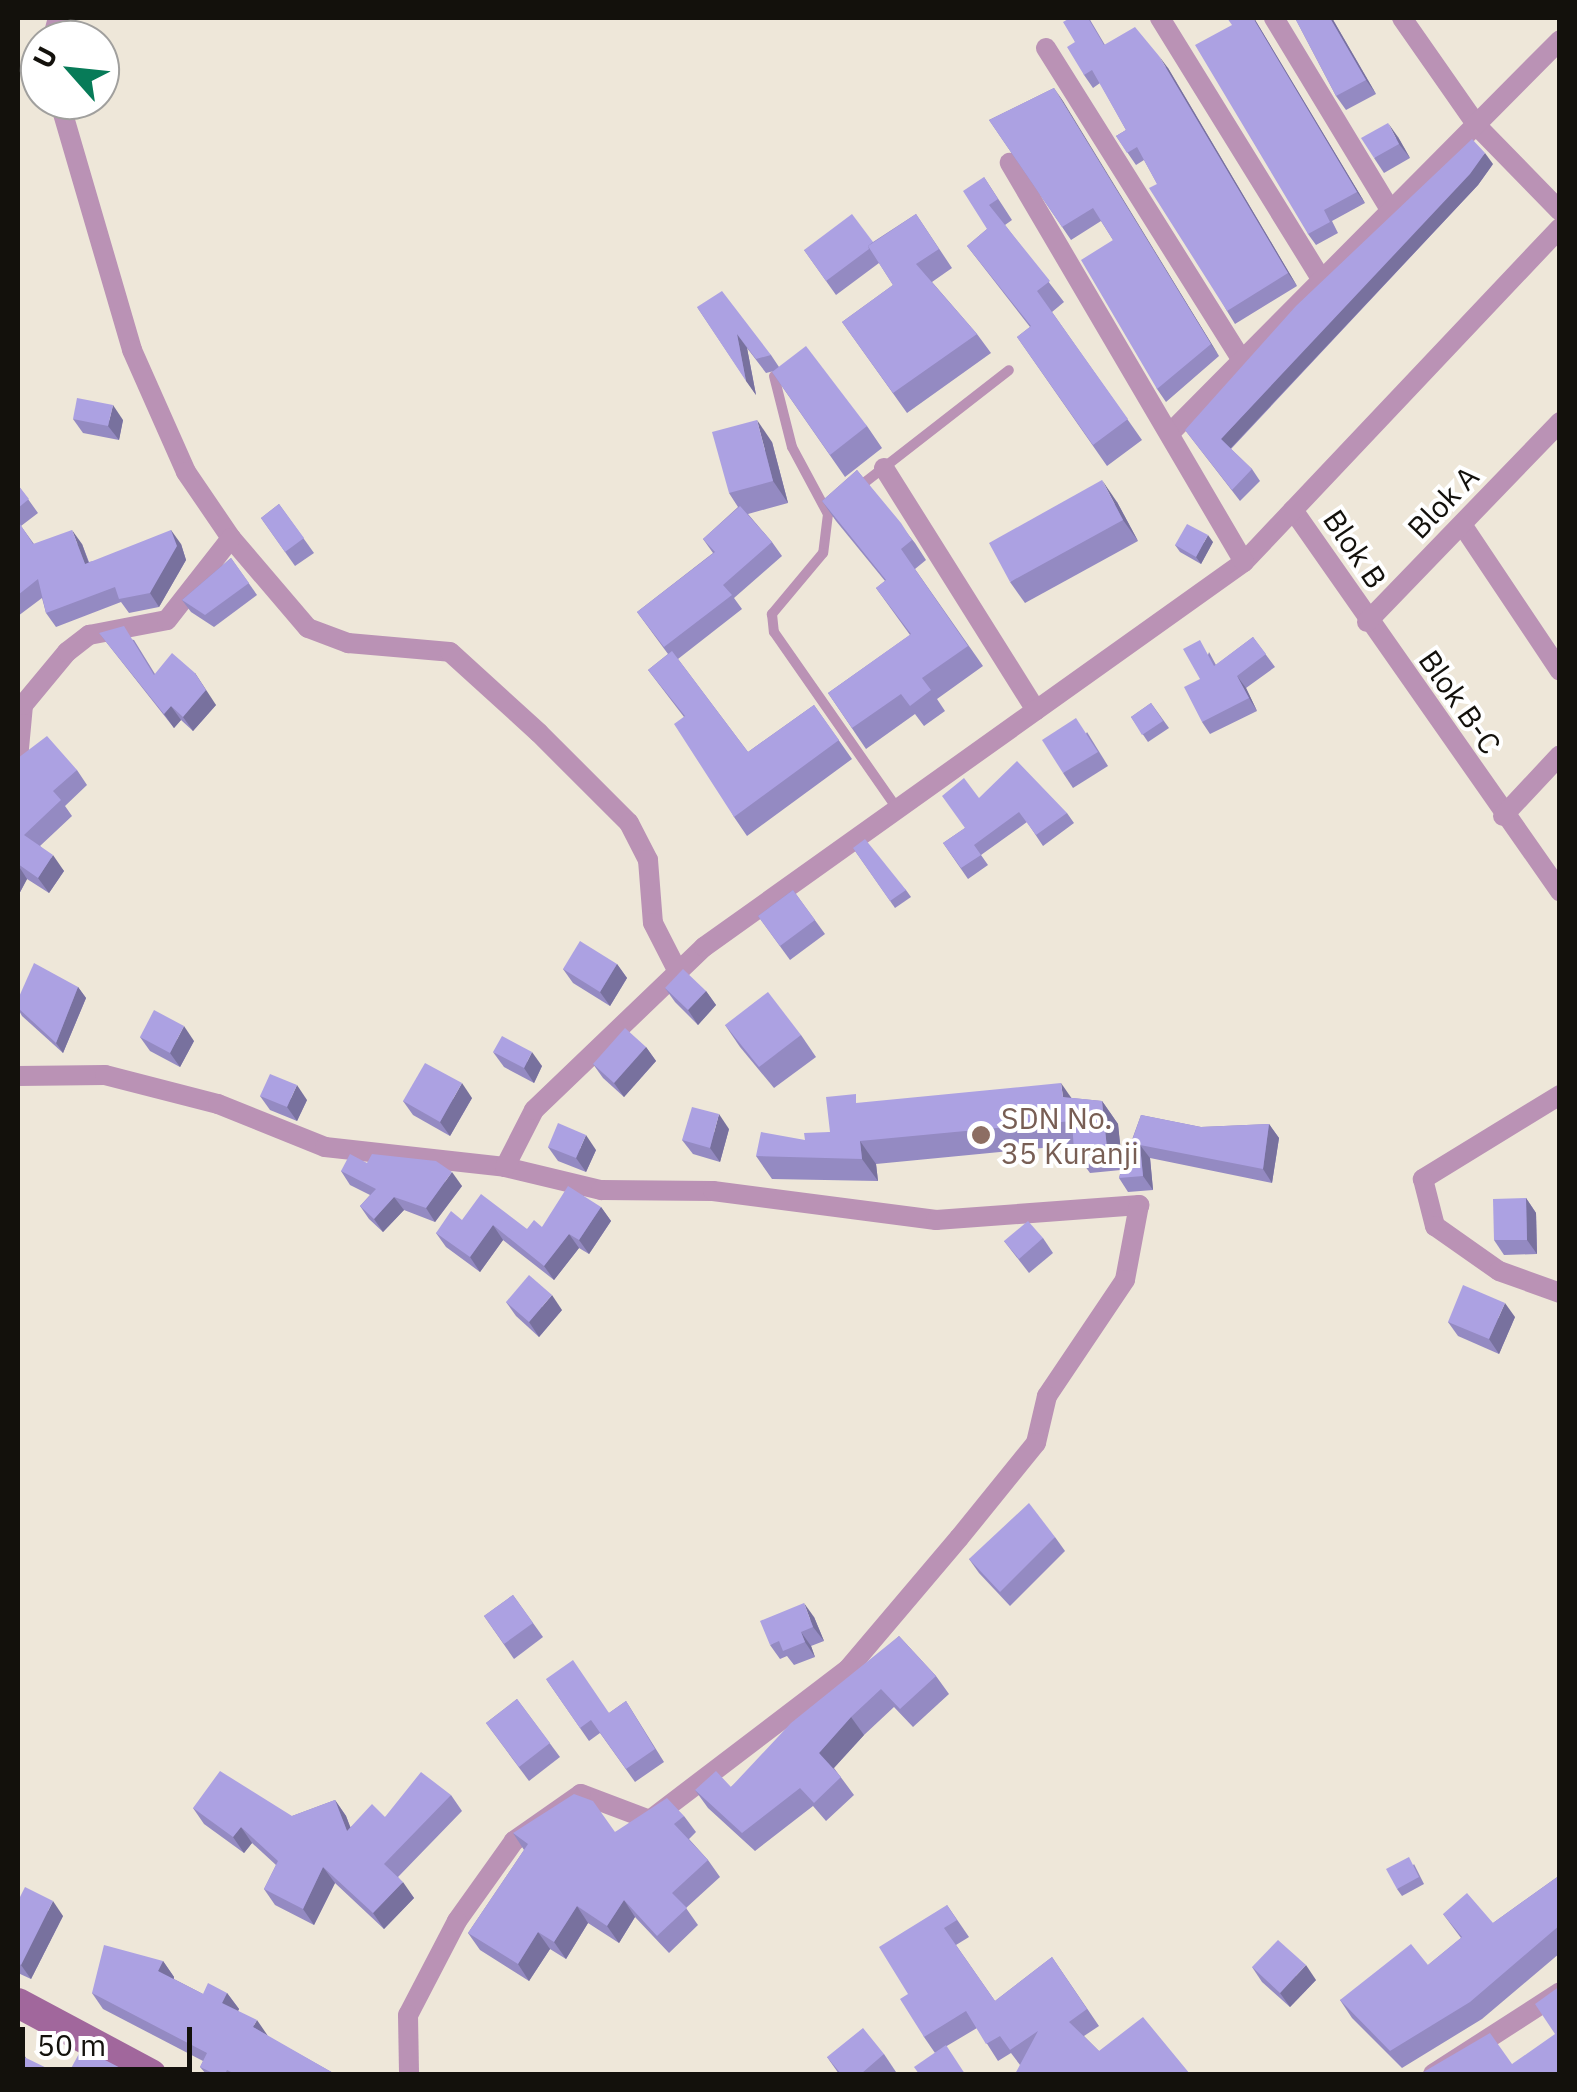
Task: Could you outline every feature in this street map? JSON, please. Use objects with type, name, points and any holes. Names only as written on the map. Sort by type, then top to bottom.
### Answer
[{"type":"street","points":[[1160,18],[1321,279]]},
{"type":"street","points":[[1274,18],[1391,211]]},
{"type":"street","points":[[1402,18],[1478,127],[1560,210]]},
{"type":"street","points":[[1171,432],[1478,127],[1560,40]]},
{"type":"street","points":[[1046,48],[1243,362]]},
{"type":"street","points":[[65,120],[132,350],[186,472],[230,538],[308,628],[348,643],[450,652],[516,710],[630,823],[648,860],[653,924],[677,970]]},
{"type":"street","points":[[1010,163],[1244,562]]},
{"type":"street","points":[[505,1167],[534,1110],[677,970],[1244,562],[1560,228]]},
{"type":"street","name":"Blok A","points":[[1368,622],[1556,436]]},
{"type":"street","points":[[884,468],[1036,710]]},
{"type":"street","name":"Blok B","points":[[1293,510],[1368,622]]},
{"type":"street","points":[[1463,526],[1560,671]]},
{"type":"street","points":[[18,759],[23,706],[67,652],[89,635],[167,620],[230,538]]},
{"type":"street","name":"Blok B-C","points":[[1368,622],[1504,816]]},
{"type":"street","points":[[1560,755],[1504,816],[1560,892]]},
{"type":"street","points":[[18,1076],[105,1075],[218,1104],[325,1147],[505,1167],[601,1190],[713,1191],[936,1220],[1136,1203],[1140,1224],[1125,1280],[1048,1396],[1036,1443],[848,1669],[650,1820],[581,1794],[514,1840],[456,1921],[408,2015],[409,2074]]},
{"type":"street","points":[[1560,1095],[1423,1179],[1435,1226],[1500,1271],[1560,1294]]},
{"type":"street","points":[[1433,2074],[1560,1992]]},
{"type":"street","points":[[18,2002],[151,2074]]},
{"type":"lane","points":[[828,514],[1010,370]]},
{"type":"lane","points":[[774,376],[792,447],[828,514],[823,553],[781,597],[774,632],[898,809]]},
{"type":"building","points":[[1088,18],[1104,45],[1135,27],[1159,56],[1288,273],[1227,311],[1149,188],[1157,184],[1137,147],[1127,153],[1116,136],[1126,130],[1092,70],[1084,75],[1067,47],[1075,42],[1063,22]]},
{"type":"building","points":[[1227,18],[1253,18],[1357,192],[1324,210],[1330,222],[1308,234],[1195,45],[1232,25]]},
{"type":"building","points":[[1295,18],[1330,18],[1366,80],[1336,96]]},
{"type":"building","points":[[1054,88],[1211,344],[1157,389],[1081,260],[1113,240],[1093,208],[1062,227],[989,120]]},
{"type":"building","points":[[1388,123],[1399,144],[1374,158],[1361,138]]},
{"type":"building","points":[[1472,139],[1485,153],[1470,174],[1221,439],[1252,469],[1232,490],[1185,430],[1296,306]]},
{"type":"building","points":[[984,177],[998,199],[989,205],[1050,281],[1037,291],[1128,419],[1093,445],[1017,337],[1031,326],[967,246],[987,229],[963,191]]},
{"type":"building","points":[[852,214],[873,242],[826,281],[804,250]]},
{"type":"building","points":[[916,214],[939,249],[916,264],[977,334],[893,393],[842,322],[893,285],[868,246]]},
{"type":"building","points":[[722,291],[771,355],[756,359],[737,334],[746,381],[697,307]]},
{"type":"building","points":[[806,346],[867,426],[830,455],[772,372]]},
{"type":"building","points":[[77,398],[113,405],[108,426],[73,419]]},
{"type":"building","points":[[757,420],[773,481],[729,493],[712,432]]},
{"type":"building","points":[[857,470],[912,540],[901,549],[968,646],[922,678],[931,690],[910,706],[901,694],[852,728],[828,693],[911,634],[876,588],[886,580],[822,501]]},
{"type":"building","points":[[1102,480],[1123,520],[1010,582],[989,543]]},
{"type":"building","points":[[18,485],[29,499],[18,508]]},
{"type":"building","points":[[279,504],[304,538],[285,552],[261,518]]},
{"type":"building","points":[[740,506],[772,542],[723,585],[732,595],[664,647],[637,612],[715,552],[703,539]]},
{"type":"building","points":[[18,521],[33,544],[72,530],[85,564],[171,530],[177,546],[150,593],[119,599],[115,587],[46,613],[38,579],[18,595]]},
{"type":"building","points":[[1187,524],[1208,535],[1196,557],[1175,545]]},
{"type":"building","points":[[231,558],[249,583],[205,615],[182,600]]},
{"type":"building","points":[[124,626],[154,675],[172,653],[195,673],[206,690],[183,717],[171,706],[164,714],[99,633]]},
{"type":"building","points":[[1253,637],[1266,654],[1237,676],[1249,698],[1202,722],[1184,687],[1200,679],[1183,649],[1200,640],[1214,666]]},
{"type":"building","points":[[672,651],[748,752],[814,705],[839,740],[734,817],[674,724],[685,716],[648,670]]},
{"type":"building","points":[[1151,703],[1163,721],[1142,735],[1131,717]]},
{"type":"building","points":[[1076,718],[1098,752],[1063,773],[1042,740]]},
{"type":"building","points":[[47,736],[77,770],[53,791],[61,800],[24,835],[53,855],[38,878],[18,864],[18,758]]},
{"type":"building","points":[[1017,761],[1067,813],[1036,835],[1019,812],[974,845],[981,855],[961,868],[943,843],[965,828],[942,796],[964,778],[979,798]]},
{"type":"building","points":[[865,839],[906,890],[890,901],[853,848]]},
{"type":"building","points":[[793,890],[815,920],[780,946],[758,916]]},
{"type":"building","points":[[580,941],[617,964],[600,992],[563,969]]},
{"type":"building","points":[[34,963],[78,987],[56,1043],[18,1008],[18,999]]},
{"type":"building","points":[[683,969],[706,991],[688,1010],[665,988]]},
{"type":"building","points":[[768,992],[801,1035],[759,1067],[725,1025]]},
{"type":"building","points":[[154,1010],[184,1026],[170,1053],[140,1037]]},
{"type":"building","points":[[625,1028],[646,1047],[614,1083],[593,1064]]},
{"type":"building","points":[[502,1036],[532,1052],[524,1068],[493,1052]]},
{"type":"building","points":[[425,1063],[462,1083],[440,1122],[403,1101]]},
{"type":"building","points":[[270,1074],[297,1085],[287,1107],[260,1096]]},
{"type":"building","points":[[1061,1083],[1063,1097],[1102,1101],[1107,1148],[1074,1151],[1072,1121],[860,1141],[862,1159],[756,1156],[761,1132],[805,1140],[804,1133],[830,1132],[826,1097],[856,1094],[856,1103]]},
{"type":"building","points":[[692,1107],[719,1114],[710,1148],[682,1140]]},
{"type":"building","points":[[1141,1115],[1201,1127],[1269,1124],[1263,1169],[1140,1145],[1143,1176],[1119,1178]]},
{"type":"building","points":[[558,1123],[586,1135],[576,1158],[548,1147]]},
{"type":"building","points":[[350,1154],[367,1163],[372,1154],[436,1161],[452,1172],[426,1208],[394,1197],[374,1219],[360,1206],[376,1189],[341,1171]]},
{"type":"building","points":[[568,1186],[601,1207],[579,1240],[569,1234],[544,1266],[493,1225],[470,1257],[436,1233],[451,1211],[462,1220],[481,1194],[527,1229],[534,1220],[542,1227]]},
{"type":"building","points":[[1526,1198],[1527,1240],[1494,1240],[1493,1199]]},
{"type":"building","points":[[1028,1221],[1043,1238],[1019,1259],[1004,1241]]},
{"type":"building","points":[[529,1275],[552,1295],[529,1322],[506,1302]]},
{"type":"building","points":[[1463,1285],[1505,1303],[1489,1339],[1448,1322]]},
{"type":"building","points":[[1029,1503],[1055,1537],[1000,1592],[969,1559]]},
{"type":"building","points":[[513,1595],[533,1623],[504,1644],[484,1616]]},
{"type":"building","points":[[804,1603],[813,1627],[801,1632],[805,1642],[783,1651],[779,1641],[770,1645],[760,1621]]},
{"type":"building","points":[[899,1636],[936,1676],[900,1709],[881,1689],[851,1717],[819,1753],[841,1777],[814,1803],[800,1788],[742,1833],[695,1790],[716,1771],[731,1787],[791,1723]]},
{"type":"building","points":[[573,1660],[609,1713],[626,1701],[655,1749],[626,1769],[591,1720],[580,1728],[546,1679]]},
{"type":"building","points":[[517,1699],[550,1743],[519,1767],[486,1723]]},
{"type":"building","points":[[220,1771],[292,1816],[335,1800],[347,1831],[372,1804],[385,1817],[421,1772],[451,1795],[384,1864],[403,1882],[373,1913],[323,1867],[303,1909],[264,1889],[278,1861],[241,1827],[233,1837],[193,1808]]},
{"type":"building","points":[[574,1794],[593,1801],[615,1832],[667,1798],[684,1816],[674,1824],[708,1860],[672,1893],[687,1908],[657,1936],[624,1900],[607,1926],[577,1906],[554,1942],[538,1932],[518,1964],[468,1933],[528,1844],[513,1833]]},
{"type":"building","points":[[1409,1857],[1419,1877],[1397,1889],[1386,1869]]},
{"type":"building","points":[[1560,1875],[1560,1925],[1470,2002],[1390,2051],[1340,2000],[1411,1944],[1428,1965],[1462,1937],[1443,1914],[1467,1893],[1493,1923]]},
{"type":"building","points":[[25,1887],[53,1901],[21,1965],[18,1901]]},
{"type":"building","points":[[947,1905],[957,1920],[944,1928],[995,2001],[1052,1957],[1087,2009],[1069,2022],[1099,2051],[1143,2017],[1190,2074],[1015,2074],[1038,2031],[1010,2050],[1000,2036],[986,2044],[966,2011],[924,2037],[900,1999],[908,1994],[879,1947]]},
{"type":"building","points":[[1278,1940],[1306,1965],[1280,1993],[1252,1967]]},
{"type":"building","points":[[104,1945],[163,1961],[158,1971],[203,1994],[208,1983],[227,1993],[222,2003],[257,2020],[253,2027],[335,2074],[235,2074],[227,2070],[225,2074],[215,2074],[200,2067],[207,2053],[92,1993]]},
{"type":"building","points":[[1560,1986],[1560,2074],[1420,2074],[1490,2033],[1512,2064],[1555,2034],[1535,2004]]},
{"type":"building","points":[[863,2028],[884,2054],[863,2074],[841,2074],[827,2057]]},
{"type":"building","points":[[946,2045],[965,2074],[919,2074],[914,2067]]},
{"type":"building","points":[[82,2048],[132,2074],[68,2074]]},
{"type":"building","points":[[18,2054],[59,2074],[18,2074]]},
{"type":"place","name":"SDN No. 35 Kuranji","points":[[981,1135]]}]
